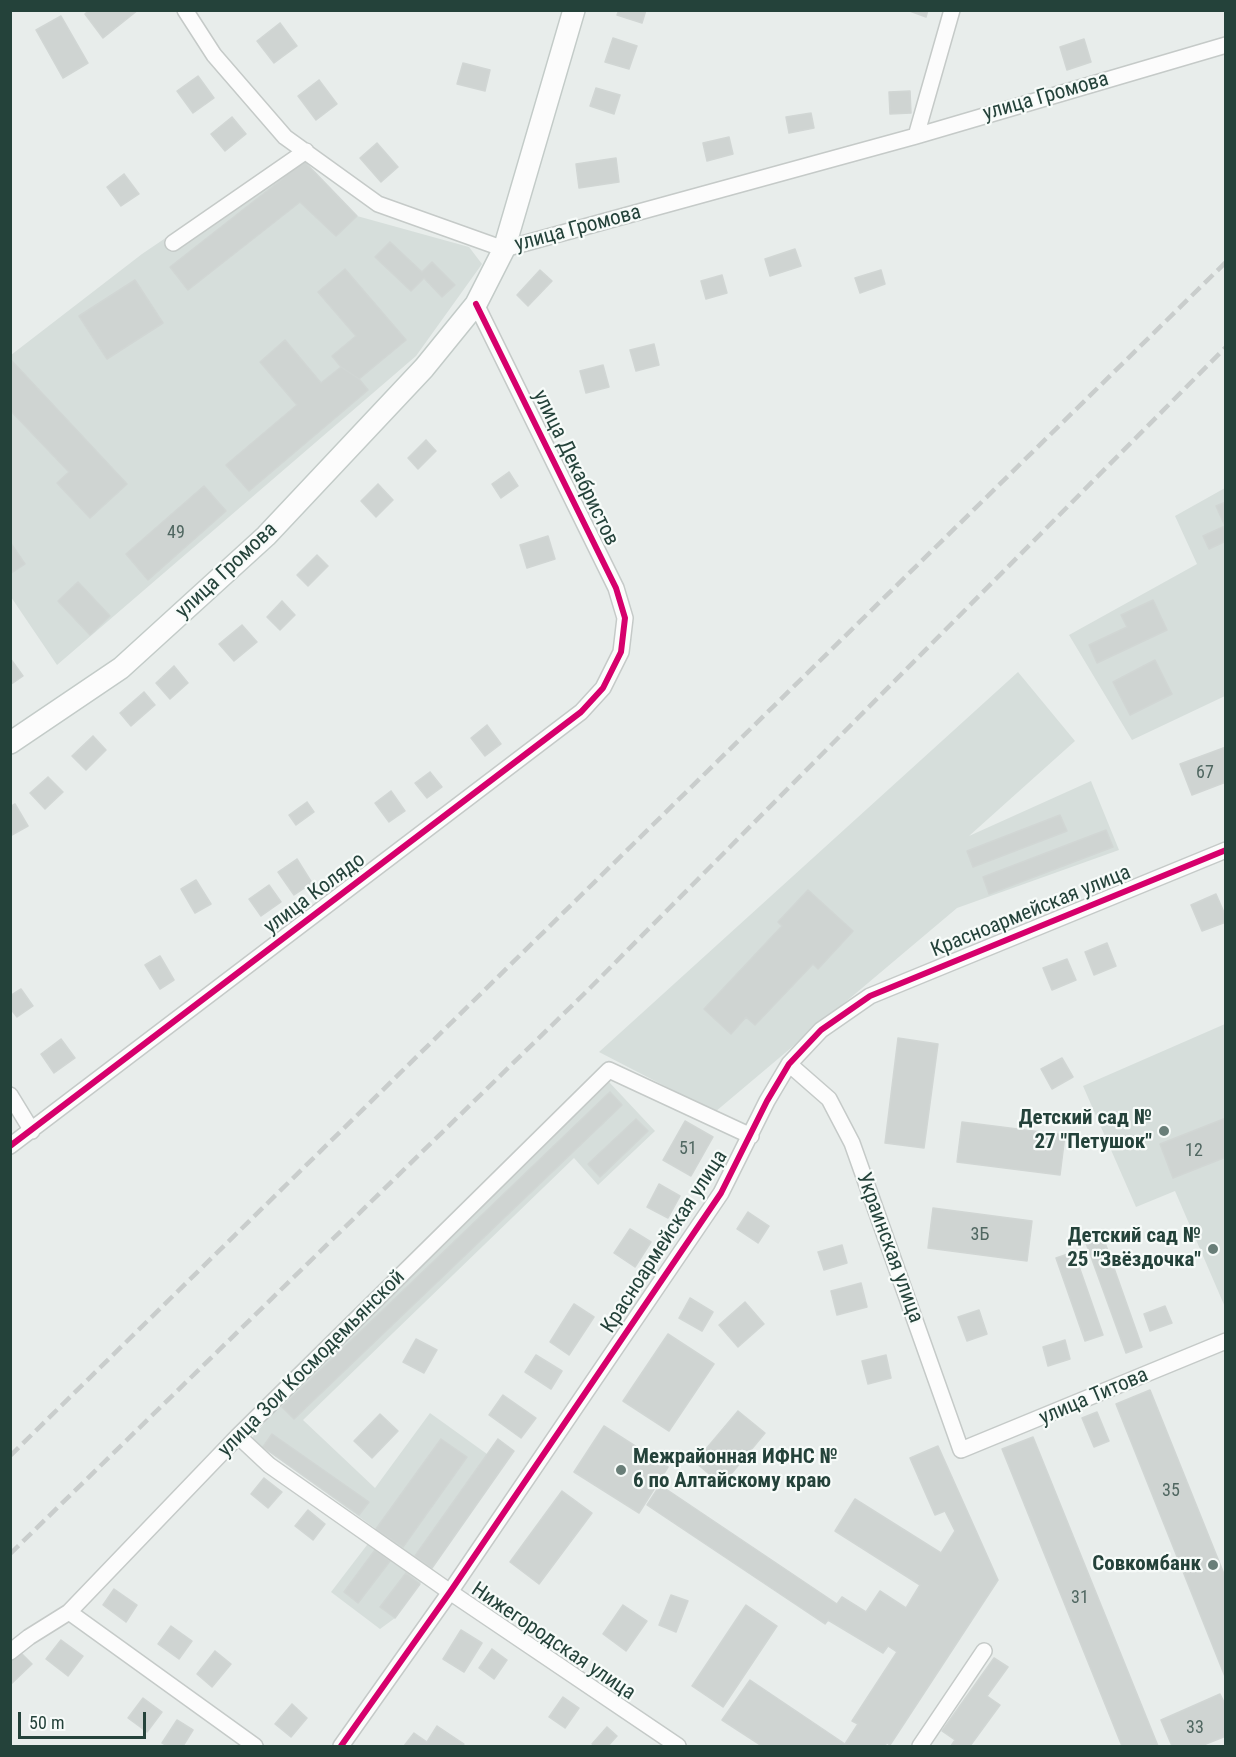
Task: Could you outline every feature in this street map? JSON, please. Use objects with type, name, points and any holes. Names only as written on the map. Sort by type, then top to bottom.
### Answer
[{"type":"street","points":[[185,10],[214,55],[285,137],[378,204],[504,249],[574,10]]},
{"type":"street","points":[[915,136],[952,10]]},
{"type":"street","name":"улица Громова","points":[[10,743],[121,668],[266,536],[424,368],[476,304],[504,249],[915,136],[1226,45]]},
{"type":"street","points":[[173,243],[306,152]]},
{"type":"street","name":"улица Декабристов","points":[[476,304],[616,588],[625,618],[621,652]]},
{"type":"street","name":"улица Колядо","points":[[10,1146],[581,712],[603,688],[621,652]]},
{"type":"street","name":"Красноармейская улица","points":[[341,1746],[450,1592],[721,1193],[767,1101],[789,1064],[821,1029],[870,996],[1226,850]]},
{"type":"street","name":"Украинская улица","points":[[789,1064],[829,1099],[852,1143],[961,1450]]},
{"type":"street","name":"улица Зои Космодемьянской","points":[[10,1652],[69,1612],[238,1436],[609,1070],[751,1136]]},
{"type":"street","points":[[10,1095],[32,1131]]},
{"type":"street","name":"улица Титова","points":[[961,1450],[1226,1341]]},
{"type":"street","name":"Нижегородская улица","points":[[238,1436],[269,1465],[450,1592],[678,1746]]},
{"type":"street","points":[[69,1612],[255,1746]]},
{"type":"street","points":[[920,1746],[984,1651]]},
{"type":"shaded area","points":[[302,159],[357,216],[469,247],[482,264],[416,356],[57,665],[11,597],[11,355],[142,254],[273,165],[281,180]]},
{"type":"shaded area","points":[[1225,488],[1225,696],[1132,740],[1069,635],[1197,564],[1175,516]]},
{"type":"shaded area","points":[[1018,672],[1075,741],[969,836],[1091,781],[1119,850],[957,908],[715,1112],[599,1052]]},
{"type":"shaded area","name":"Детский сад № 27 \"Петушок\"","points":[[1225,1024],[1225,1307],[1175,1191],[1136,1207],[1083,1086]]},
{"type":"shaded area","points":[[609,1082],[655,1131],[598,1185],[574,1158],[303,1420],[375,1488],[430,1413],[487,1454],[498,1439],[514,1451],[395,1618],[380,1629],[331,1592],[367,1545],[376,1529],[251,1439],[278,1407]]},
{"type":"building","points":[[89,10],[138,10],[103,38],[85,14]]},
{"type":"building","points":[[619,10],[646,10],[642,23],[617,15]]},
{"type":"building","points":[[907,10],[928,10],[926,17]]},
{"type":"building","points":[[61,16],[88,63],[63,78],[36,30]]},
{"type":"building","points":[[280,23],[297,46],[274,63],[257,41]]},
{"type":"building","points":[[613,38],[637,46],[629,69],[605,62]]},
{"type":"building","points":[[1084,39],[1091,62],[1067,70],[1060,47]]},
{"type":"building","points":[[463,63],[490,70],[485,91],[457,84]]},
{"type":"building","points":[[198,76],[214,98],[193,113],[177,91]]},
{"type":"building","points":[[319,80],[337,104],[316,120],[298,96]]},
{"type":"building","points":[[596,88],[620,95],[614,114],[590,106]]},
{"type":"building","points":[[910,91],[911,113],[890,114],[889,92]]},
{"type":"building","points":[[811,113],[814,128],[789,133],[786,117]]},
{"type":"building","points":[[232,117],[246,134],[225,151],[211,134]]},
{"type":"building","points":[[729,137],[733,154],[707,161],[703,143]]},
{"type":"building","points":[[377,143],[398,167],[381,182],[360,158]]},
{"type":"building","points":[[616,158],[619,182],[579,188],[576,164]]},
{"type":"building","points":[[302,159],[357,216],[336,236],[300,202],[188,290],[170,267],[281,180]]},
{"type":"building","points":[[124,174],[139,194],[121,206],[107,187]]},
{"type":"building","points":[[390,242],[422,272],[432,262],[455,285],[442,297],[424,278],[411,291],[375,257]]},
{"type":"building","points":[[795,249],[801,266],[770,276],[765,259]]},
{"type":"building","points":[[345,269],[406,340],[359,379],[341,367],[332,356],[356,336],[318,292]]},
{"type":"building","points":[[540,270],[552,281],[528,306],[517,295]]},
{"type":"building","points":[[881,270],[885,284],[860,293],[855,278]]},
{"type":"building","points":[[722,275],[727,293],[706,299],[701,281]]},
{"type":"building","points":[[135,280],[163,323],[107,359],[79,316]]},
{"type":"building","points":[[285,340],[321,383],[341,367],[359,379],[368,390],[249,491],[226,465],[297,405],[260,362]]},
{"type":"building","points":[[654,344],[659,365],[636,371],[630,350]]},
{"type":"building","points":[[12,361],[127,484],[90,518],[57,483],[69,472],[10,410],[10,363]]},
{"type":"building","points":[[603,365],[609,387],[586,393],[580,371]]},
{"type":"building","points":[[426,440],[436,451],[418,469],[408,458]]},
{"type":"building","points":[[509,472],[518,486],[501,498],[492,484]]},
{"type":"building","points":[[378,484],[393,500],[376,517],[361,501]]},
{"type":"building","points":[[204,486],[226,511],[148,580],[126,554]]},
{"type":"building","points":[[1226,502],[1226,541],[1209,549],[1203,536],[1225,526],[1216,506]]},
{"type":"building","points":[[548,536],[555,559],[527,568],[520,545]]},
{"type":"building","points":[[10,542],[25,564],[10,574]]},
{"type":"building","points":[[317,555],[328,566],[308,586],[297,575]]},
{"type":"building","points":[[78,582],[110,616],[90,635],[58,601]]},
{"type":"building","points":[[1153,600],[1167,630],[1097,663],[1089,645],[1127,627],[1121,615]]},
{"type":"building","points":[[282,601],[295,615],[280,630],[267,617]]},
{"type":"building","points":[[242,625],[257,642],[234,661],[219,644]]},
{"type":"building","points":[[10,658],[23,676],[10,685]]},
{"type":"building","points":[[1155,660],[1172,694],[1130,715],[1113,682]]},
{"type":"building","points":[[174,666],[188,683],[170,699],[156,683]]},
{"type":"building","points":[[144,692],[155,705],[131,726],[120,713]]},
{"type":"building","points":[[487,725],[501,744],[485,756],[471,738]]},
{"type":"building","points":[[93,736],[106,750],[86,770],[72,756]]},
{"type":"building","points":[[1226,747],[1226,782],[1192,795],[1180,764]]},
{"type":"building","points":[[430,772],[442,787],[427,798],[415,783]]},
{"type":"building","points":[[48,777],[63,792],[45,809],[30,793]]},
{"type":"building","points":[[391,791],[405,811],[389,822],[375,803]]},
{"type":"building","points":[[307,802],[314,812],[296,825],[289,815]]},
{"type":"building","points":[[15,804],[28,826],[10,836],[10,807]]},
{"type":"building","points":[[1060,815],[1067,831],[973,867],[967,851]]},
{"type":"building","points":[[1106,830],[1113,847],[989,894],[983,877]]},
{"type":"building","points":[[297,859],[312,883],[294,895],[278,872]]},
{"type":"building","points":[[196,880],[211,904],[195,913],[181,889]]},
{"type":"building","points":[[269,885],[281,902],[261,916],[249,899]]},
{"type":"building","points":[[808,890],[853,931],[818,969],[813,964],[755,1025],[746,1017],[731,1034],[704,1009],[782,926],[778,922]]},
{"type":"building","points":[[1216,894],[1226,922],[1202,931],[1191,905]]},
{"type":"building","points":[[1107,943],[1116,966],[1094,975],[1085,952]]},
{"type":"building","points":[[160,956],[174,980],[160,989],[145,965]]},
{"type":"building","points":[[1067,959],[1076,980],[1052,990],[1043,968]]},
{"type":"building","points":[[21,989],[33,1006],[17,1017],[10,1008],[10,996]]},
{"type":"building","points":[[898,1038],[938,1044],[924,1148],[885,1143]]},
{"type":"building","points":[[61,1039],[75,1058],[54,1073],[41,1054]]},
{"type":"building","points":[[1062,1058],[1073,1077],[1052,1089],[1041,1069]]},
{"type":"building","points":[[610,1092],[622,1105],[294,1419],[282,1407]]},
{"type":"building","points":[[1226,1118],[1226,1157],[1173,1178],[1160,1144]]},
{"type":"building","points":[[636,1119],[648,1131],[600,1177],[588,1164]]},
{"type":"building","points":[[685,1121],[713,1137],[691,1176],[663,1160]]},
{"type":"building","points":[[962,1122],[1065,1135],[1060,1175],[957,1162]]},
{"type":"building","points":[[659,1184],[680,1196],[668,1218],[647,1207]]},
{"type":"building","points":[[933,1208],[1032,1221],[1027,1261],[928,1248]]},
{"type":"building","points":[[748,1212],[769,1226],[758,1243],[737,1229]]},
{"type":"building","points":[[630,1229],[651,1242],[635,1267],[614,1253]]},
{"type":"building","points":[[1103,1237],[1142,1347],[1126,1353],[1086,1243]]},
{"type":"building","points":[[842,1245],[847,1263],[824,1270],[818,1252]]},
{"type":"building","points":[[1074,1252],[1103,1335],[1085,1341],[1056,1258]]},
{"type":"building","points":[[861,1283],[867,1307],[837,1315],[831,1291]]},
{"type":"building","points":[[690,1298],[713,1312],[702,1331],[679,1318]]},
{"type":"building","points":[[745,1302],[764,1324],[738,1347],[719,1325]]},
{"type":"building","points":[[574,1304],[594,1317],[569,1355],[550,1342]]},
{"type":"building","points":[[1165,1306],[1172,1323],[1150,1331],[1144,1314]]},
{"type":"building","points":[[979,1310],[987,1334],[967,1341],[958,1317]]},
{"type":"building","points":[[668,1334],[714,1364],[669,1431],[623,1401]]},
{"type":"building","points":[[416,1339],[437,1350],[424,1373],[403,1362]]},
{"type":"building","points":[[1065,1340],[1070,1359],[1048,1366],[1043,1347]]},
{"type":"building","points":[[536,1355],[562,1371],[551,1389],[525,1372]]},
{"type":"building","points":[[886,1355],[891,1378],[868,1384],[862,1361]]},
{"type":"building","points":[[1150,1390],[1226,1579],[1226,1679],[1116,1404]]},
{"type":"building","points":[[503,1395],[536,1418],[521,1438],[489,1415]]},
{"type":"building","points":[[738,1411],[765,1433],[722,1485],[695,1462]]},
{"type":"building","points":[[1097,1412],[1109,1441],[1094,1447],[1082,1418]]},
{"type":"building","points":[[380,1414],[398,1431],[372,1458],[354,1441]]},
{"type":"building","name":"Межрайонная ИФНС № 6 по Алтайскому краю","points":[[604,1426],[668,1467],[639,1513],[574,1472]]},
{"type":"building","points":[[272,1434],[369,1502],[359,1515],[263,1447]]},
{"type":"building","points":[[1033,1437],[1158,1746],[1122,1746],[1002,1449]]},
{"type":"building","points":[[441,1439],[467,1457],[403,1547],[376,1529]]},
{"type":"building","points":[[498,1439],[514,1451],[432,1568],[415,1556]]},
{"type":"building","points":[[938,1446],[998,1580],[890,1745],[887,1743],[884,1746],[762,1746],[722,1720],[750,1680],[845,1744],[858,1724],[852,1721],[897,1652],[888,1646],[883,1653],[828,1620],[825,1624],[647,1505],[660,1485],[837,1604],[842,1597],[866,1612],[880,1591],[906,1608],[920,1585],[835,1531],[855,1499],[941,1553],[955,1531],[945,1511],[935,1515],[910,1458]]},
{"type":"building","points":[[264,1478],[282,1492],[268,1508],[251,1494]]},
{"type":"building","points":[[562,1491],[592,1513],[539,1584],[510,1562]]},
{"type":"building","points":[[308,1510],[325,1524],[313,1540],[295,1526]]},
{"type":"building","points":[[375,1550],[390,1561],[358,1603],[344,1592]]},
{"type":"building","points":[[406,1573],[420,1584],[395,1618],[380,1607]]},
{"type":"building","points":[[114,1589],[137,1605],[126,1622],[103,1605]]},
{"type":"building","points":[[671,1595],[688,1601],[676,1632],[659,1625]]},
{"type":"building","points":[[623,1605],[647,1621],[626,1651],[603,1634]]},
{"type":"building","points":[[746,1605],[777,1626],[723,1707],[692,1686]]},
{"type":"building","points":[[171,1626],[192,1641],[179,1659],[158,1644]]},
{"type":"building","points":[[461,1630],[482,1643],[464,1672],[443,1659]]},
{"type":"building","points":[[61,1640],[83,1656],[68,1676],[46,1659]]},
{"type":"building","points":[[492,1649],[507,1660],[494,1679],[479,1668]]},
{"type":"building","points":[[19,1651],[32,1664],[10,1685],[10,1659]]},
{"type":"building","points":[[215,1651],[231,1664],[212,1687],[197,1674]]},
{"type":"building","points":[[994,1658],[1008,1667],[987,1696],[1000,1705],[970,1746],[951,1746],[955,1740],[942,1731]]},
{"type":"building","points":[[1220,1694],[1226,1706],[1226,1736],[1201,1746],[1172,1746],[1161,1720]]},
{"type":"building","points":[[563,1697],[579,1708],[565,1728],[549,1717]]},
{"type":"building","points":[[143,1698],[162,1712],[147,1732],[128,1718]]},
{"type":"building","points":[[292,1704],[307,1718],[291,1737],[275,1724]]},
{"type":"building","points":[[177,1720],[193,1730],[183,1746],[168,1746],[162,1743]]},
{"type":"building","points":[[437,1726],[464,1744],[462,1746],[404,1746],[414,1733],[427,1742]]},
{"type":"building","points":[[607,1727],[617,1736],[608,1746],[592,1744]]},
{"type":"railway","points":[[10,1456],[1226,262]]},
{"type":"railway","points":[[10,1554],[588,990],[1226,347]]},
{"type":"cycle path","points":[[10,1146],[581,712],[603,688],[621,652],[625,618],[616,588],[476,304]]},
{"type":"cycle path","points":[[341,1746],[450,1592],[721,1193],[767,1101],[789,1064],[821,1030],[870,996],[1226,850]]},
{"type":"place","name":"Детский сад № 27 \"Петушок\"","points":[[1164,1131]]},
{"type":"place","name":"Детский сад № 25 \"Звёздочка\"","points":[[1213,1249]]},
{"type":"place","name":"Межрайонная ИФНС № 6 по Алтайскому краю","points":[[621,1470]]},
{"type":"place","name":"Совкомбанк","points":[[1213,1565]]}]
